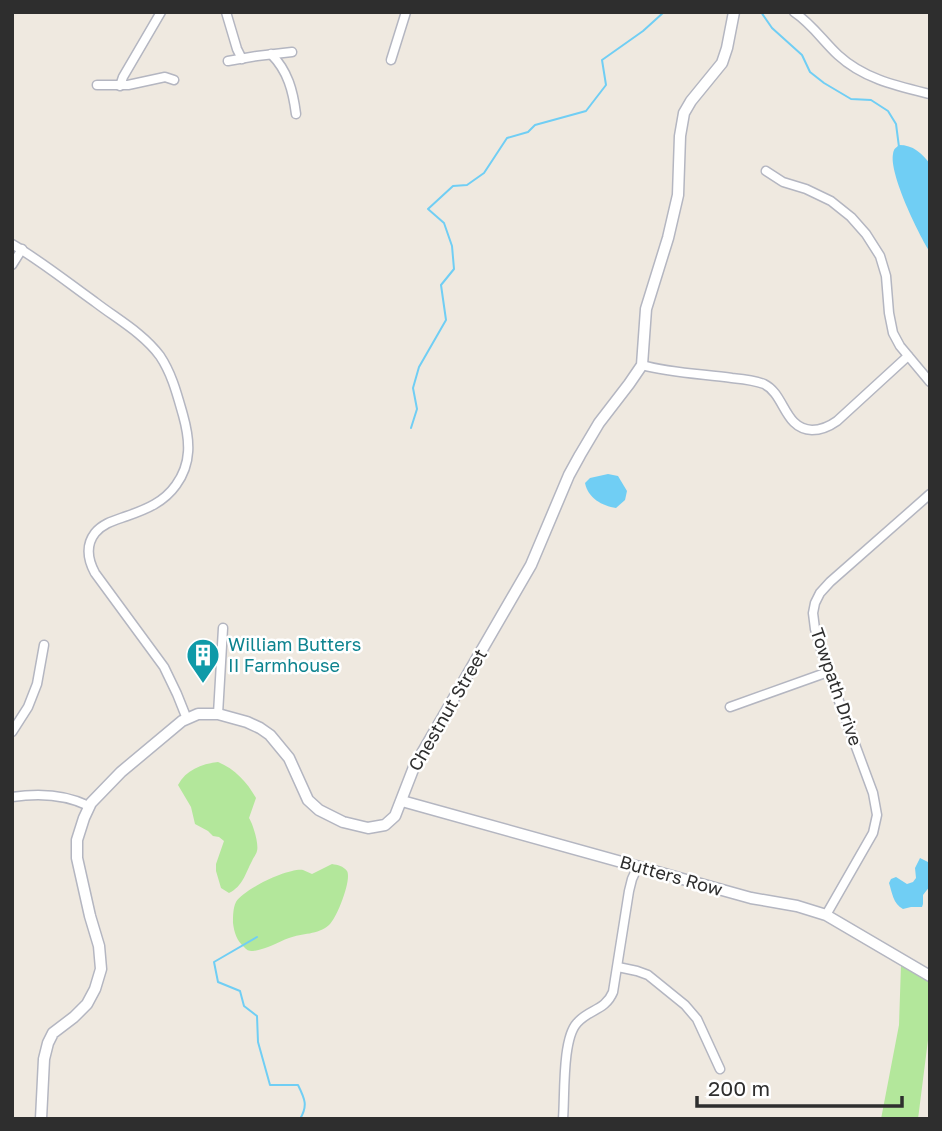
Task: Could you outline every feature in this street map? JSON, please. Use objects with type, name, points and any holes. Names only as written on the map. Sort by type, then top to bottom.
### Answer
[{"type":"street","points":[[120,86],[161,12]]},
{"type":"street","points":[[226,12],[242,58]]},
{"type":"street","points":[[391,60],[406,12]]},
{"type":"street","points":[[734,12],[722,63],[684,113],[680,136],[678,195],[646,309],[642,365],[764,384],[775,393],[791,420],[812,430],[830,426],[837,421],[908,356]]},
{"type":"street","points":[[794,12],[814,28],[839,56],[864,73],[884,82],[930,94]]},
{"type":"street","points":[[228,61],[292,52]]},
{"type":"street","points":[[271,54],[289,79],[296,114]]},
{"type":"street","points":[[97,85],[120,86],[160,78],[174,80]]},
{"type":"street","points":[[766,171],[782,182],[806,189],[831,201],[866,233],[880,256],[886,276],[893,333],[900,346],[930,382]]},
{"type":"street","points":[[12,244],[55,271],[139,334],[161,357],[175,386],[189,443],[188,459],[183,473],[175,486],[159,502],[99,529],[90,541],[88,551],[95,573],[164,667],[187,719]]},
{"type":"street","points":[[12,264],[22,249]]},
{"type":"street","name":"Chestnut Street","points":[[41,1119],[48,1043],[53,1033],[87,1004],[101,969],[100,952],[76,852],[77,840],[89,806],[121,772],[158,741],[187,719],[205,713],[247,722],[270,735],[289,758],[310,803],[330,817],[361,827],[376,828],[391,821],[402,801],[414,767],[531,565],[580,455],[594,430],[642,365]]},
{"type":"street","name":"Towpath Drive","points":[[826,915],[873,833],[877,815],[873,793],[828,672],[813,621],[813,612],[817,598],[830,582],[930,494]]},
{"type":"street","points":[[218,714],[223,628]]},
{"type":"street","points":[[12,732],[34,692],[40,674],[44,645]]},
{"type":"street","points":[[730,708],[828,672]]},
{"type":"street","points":[[12,797],[57,796],[89,806]]},
{"type":"street","name":"Butters Row","points":[[402,801],[751,898],[797,906],[826,915],[930,976]]},
{"type":"street","points":[[563,1119],[570,1032],[582,1018],[609,1001],[615,988],[621,933],[632,879],[638,866]]},
{"type":"street","points":[[618,967],[645,974],[685,1005],[697,1019],[720,1069]]},
{"type":"green space","points":[[218,762],[240,777],[256,798],[249,818],[257,851],[241,883],[229,893],[221,888],[216,871],[224,841],[195,824],[191,807],[178,785],[185,775],[195,769]]},
{"type":"green space","points":[[332,864],[344,868],[348,875],[343,898],[329,925],[320,931],[289,938],[267,948],[249,951],[242,945],[236,936],[233,923],[234,907],[241,897],[277,876],[296,870],[312,874]]},
{"type":"green space","points":[[901,965],[930,982],[928,1040],[918,1119],[881,1119],[899,1025]]},
{"type":"water","points":[[899,145],[917,150],[930,164],[930,252],[900,189],[893,163],[894,150]]},
{"type":"water","points":[[608,474],[618,476],[627,491],[625,500],[616,508],[596,500],[585,483],[590,478]]},
{"type":"water","points":[[920,858],[930,863],[930,886],[923,895],[922,907],[903,909],[895,901],[889,883],[896,877],[907,884],[913,882]]},
{"type":"waterway","points":[[411,428],[417,409],[413,388],[419,367],[446,320],[441,285],[454,269],[452,246],[444,223],[428,209],[453,186],[467,185],[484,173],[507,138],[528,132],[535,125],[586,111],[606,85],[602,60],[643,31],[664,12]]},
{"type":"waterway","points":[[761,12],[772,28],[802,55],[810,72],[824,83],[851,99],[871,100],[888,111],[896,124],[899,147]]},
{"type":"waterway","points":[[257,937],[214,962],[218,982],[240,991],[244,1006],[257,1016],[258,1042],[270,1085],[298,1085],[305,1102],[300,1119]]},
{"type":"place","name":"William Butters II Farmhouse","points":[[203,685]]}]
